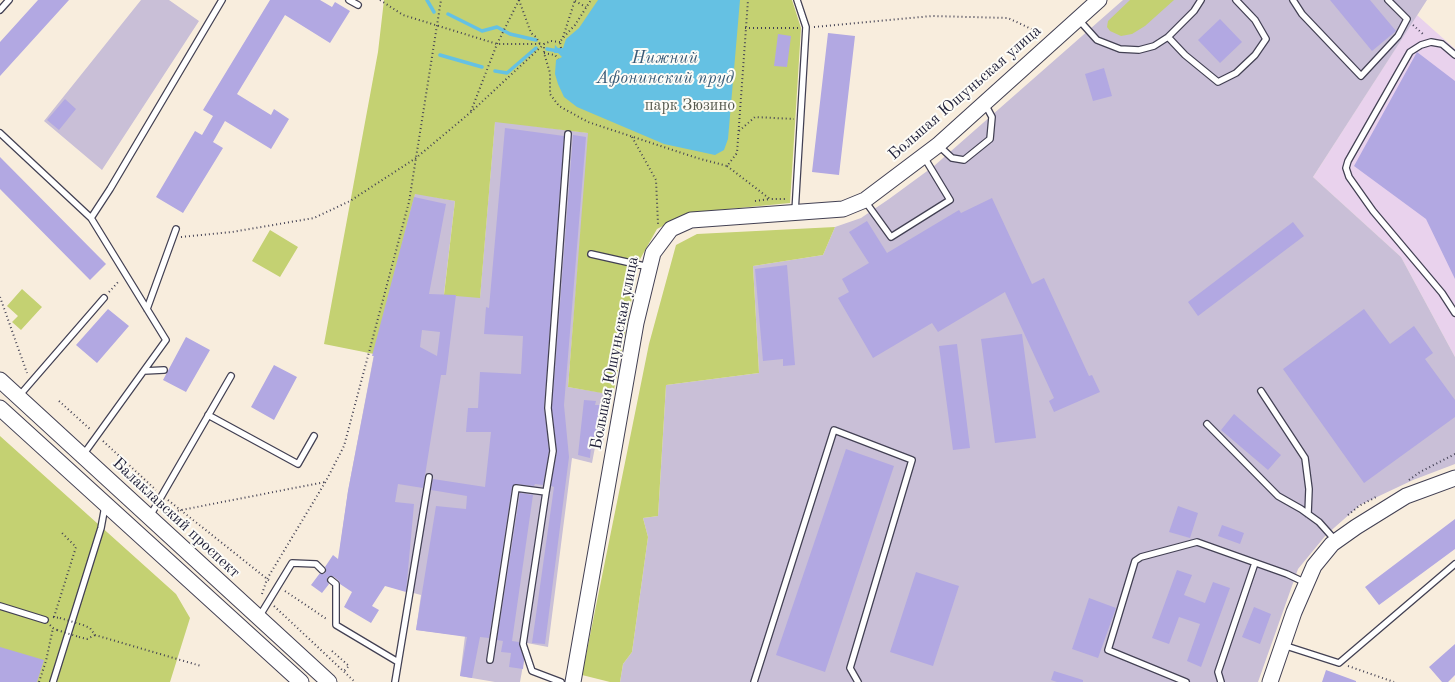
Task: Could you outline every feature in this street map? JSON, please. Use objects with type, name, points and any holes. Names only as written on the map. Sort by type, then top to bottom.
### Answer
[{"type":"street","name":"Большая Юшуньская улица","points":[[573,682],[636,323],[653,253],[671,229],[691,220],[795,206],[843,209],[865,200],[938,145],[1099,0]]},
{"type":"street","name":"Балаклавский проспект","points":[[0,380],[329,682]]},
{"type":"street","points":[[0,408],[301,682]]},
{"type":"street","points":[[1270,682],[1294,612],[1306,583],[1314,566],[1336,541],[1406,496],[1455,478]]},
{"type":"lane","points":[[0,10],[9,0]]},
{"type":"lane","points":[[91,218],[110,189],[222,0]]},
{"type":"lane","points":[[349,0],[358,5]]},
{"type":"lane","points":[[795,206],[806,27],[797,0]]},
{"type":"lane","points":[[1078,18],[1097,40],[1120,49],[1139,50],[1154,46],[1168,36],[1194,11],[1201,0]]},
{"type":"lane","points":[[1168,36],[1185,55],[1218,82],[1236,74],[1255,55],[1266,39],[1255,20],[1236,0]]},
{"type":"lane","points":[[1293,0],[1302,14],[1361,76],[1398,36],[1407,20],[1388,0]]},
{"type":"lane","points":[[1455,54],[1442,44],[1431,42],[1422,44],[1410,52],[1348,161],[1346,168],[1349,177],[1373,211],[1442,293],[1455,313]]},
{"type":"lane","points":[[938,145],[952,158],[964,160],[990,139],[992,117],[984,103]]},
{"type":"lane","points":[[0,132],[91,218],[166,340],[83,456]]},
{"type":"lane","points":[[562,682],[532,670],[522,644],[553,451],[548,408],[568,134]]},
{"type":"lane","points":[[865,200],[891,237],[950,200],[924,156]]},
{"type":"lane","points":[[147,309],[176,229]]},
{"type":"lane","points":[[591,254],[650,267]]},
{"type":"lane","points":[[18,396],[104,298]]},
{"type":"lane","points":[[144,371],[164,370]]},
{"type":"lane","points":[[149,518],[231,376]]},
{"type":"lane","points":[[1261,391],[1305,458],[1309,489],[1308,514]]},
{"type":"lane","points":[[208,416],[298,464],[314,436]]},
{"type":"lane","points":[[1207,424],[1278,496],[1319,522],[1336,541]]},
{"type":"lane","points":[[754,682],[834,430],[912,460],[850,668],[858,682]]},
{"type":"lane","points":[[396,682],[398,662],[429,477]]},
{"type":"lane","points":[[490,660],[516,488],[546,492]]},
{"type":"lane","points":[[53,682],[101,528],[106,504]]},
{"type":"lane","points":[[1186,682],[1108,650],[1134,561],[1141,557],[1197,542],[1287,574],[1306,583]]},
{"type":"lane","points":[[259,618],[292,563],[316,564],[322,570]]},
{"type":"lane","points":[[1218,681],[1218,672],[1255,563]]},
{"type":"lane","points":[[1283,645],[1339,663],[1455,564]]},
{"type":"lane","points":[[331,580],[336,584],[336,625],[398,662]]},
{"type":"lane","points":[[0,606],[45,620]]},
{"type":"path","points":[[380,0],[403,15],[497,44],[544,44]]},
{"type":"path","points":[[260,601],[266,579],[326,482],[344,446],[409,202],[441,0]]},
{"type":"path","points":[[471,112],[497,44],[519,0]]},
{"type":"path","points":[[519,0],[531,33],[536,37],[540,44]]},
{"type":"path","points":[[562,39],[575,0],[586,8]]},
{"type":"path","points":[[561,48],[560,42],[575,25],[591,0]]},
{"type":"path","points":[[727,166],[737,153],[748,0]]},
{"type":"path","points":[[745,28],[790,29],[932,16],[1008,18],[1043,34]]},
{"type":"path","points":[[1407,20],[1431,42]]},
{"type":"path","points":[[172,238],[232,232],[314,218],[350,201],[416,158],[471,112],[544,44],[551,41],[560,42]]},
{"type":"path","points":[[544,44],[544,53],[550,73],[550,94],[559,106],[588,122],[727,166],[770,199],[795,206]]},
{"type":"path","points":[[544,53],[555,55],[558,59]]},
{"type":"path","points":[[738,132],[755,117],[801,120]]},
{"type":"path","points":[[631,136],[656,180],[658,231]]},
{"type":"path","points":[[104,298],[125,274]]},
{"type":"path","points":[[0,297],[27,373]]},
{"type":"path","points":[[58,401],[162,495],[266,579],[336,625]]},
{"type":"path","points":[[166,513],[326,482]]},
{"type":"path","points":[[54,617],[76,547],[62,533]]},
{"type":"path","points":[[266,579],[269,600],[355,682]]},
{"type":"path","points":[[60,618],[90,628],[95,635],[201,666]]},
{"type":"path","points":[[39,682],[46,661],[53,628]]},
{"type":"path","points":[[57,630],[87,639],[95,635]]},
{"type":"path","points":[[332,651],[349,666],[344,671]]},
{"type":"path","points":[[1339,663],[1394,682]]},
{"type":"shaded area","points":[[141,0],[169,0],[199,21],[102,170],[44,121]]},
{"type":"shaded area","points":[[1123,0],[1427,0],[1313,177],[1401,257],[1455,357],[1455,464],[1413,480],[1360,505],[1326,535],[1298,569],[1258,682],[620,682],[623,664],[632,652],[648,537],[643,518],[658,516],[666,385],[759,373],[753,266],[823,255],[835,227],[861,218],[934,166]]},
{"type":"shaded area","points":[[1417,15],[1455,49],[1455,357],[1401,257],[1313,177]]},
{"type":"shaded area","points":[[495,121],[589,133],[568,387],[610,394],[603,443],[596,442],[592,463],[572,458],[548,647],[527,643],[520,682],[495,682],[460,676],[465,636],[416,630],[421,595],[391,587],[340,548],[348,491],[374,354],[415,193],[455,201],[444,294],[480,297]]},
{"type":"green space","name":"парк Зюзино","points":[[384,0],[792,0],[801,28],[790,203],[688,213],[657,229],[639,261],[613,395],[568,387],[588,133],[495,122],[480,298],[444,295],[455,201],[415,194],[374,354],[324,344],[378,52]]},
{"type":"green space","points":[[1130,0],[1174,0],[1145,26],[1132,34],[1121,36],[1110,31],[1107,27],[1108,21]]},
{"type":"green space","points":[[835,227],[823,255],[753,266],[759,373],[666,385],[658,516],[643,518],[648,537],[632,652],[623,664],[620,682],[610,682],[582,675],[649,344],[676,245],[697,234]]},
{"type":"green space","points":[[270,230],[298,247],[280,277],[252,261]]},
{"type":"green space","points":[[22,289],[42,307],[21,330],[12,322],[18,316],[7,306]]},
{"type":"green space","points":[[0,436],[176,594],[190,618],[170,682],[0,682]]},
{"type":"water","name":"Нижний Афонинский пруд","points":[[598,0],[740,0],[728,139],[724,150],[715,155],[664,144],[577,107],[564,97],[555,74],[556,60],[562,57],[558,53],[554,53],[555,45],[558,48],[563,48],[566,39],[579,28]]},
{"type":"building","points":[[38,0],[69,0],[0,76],[0,42]]},
{"type":"building","points":[[270,0],[320,0],[332,7],[335,2],[350,11],[330,43],[285,15],[237,94],[271,115],[274,109],[289,119],[271,149],[225,121],[213,142],[223,148],[183,213],[156,197],[195,131],[202,135],[213,116],[203,110]]},
{"type":"building","points":[[1330,0],[1370,0],[1396,31],[1372,51]]},
{"type":"building","points":[[1220,19],[1242,42],[1220,63],[1198,40]]},
{"type":"building","points":[[828,33],[855,36],[839,175],[812,172]]},
{"type":"building","points":[[778,34],[791,36],[787,67],[774,66]]},
{"type":"building","points":[[1417,52],[1455,81],[1455,279],[1426,219],[1354,166]]},
{"type":"building","points":[[1104,68],[1112,96],[1093,101],[1085,74]]},
{"type":"building","points":[[65,99],[76,109],[59,130],[47,120]]},
{"type":"building","points":[[505,128],[564,136],[544,408],[549,451],[543,485],[535,484],[534,486],[516,484],[512,487],[489,638],[480,637],[472,678],[460,676],[467,637],[416,630],[436,506],[466,509],[467,496],[431,490],[433,479],[485,487],[491,432],[466,432],[468,408],[478,408],[480,372],[521,374],[523,336],[484,334],[486,307],[489,308]]},
{"type":"building","points":[[573,135],[586,137],[564,405],[569,457],[545,644],[532,643],[554,487],[551,486],[557,452],[552,408]]},
{"type":"building","points":[[0,157],[106,264],[90,280],[0,189]]},
{"type":"building","points":[[414,197],[446,204],[429,294],[456,295],[446,375],[441,375],[423,488],[398,484],[395,502],[414,504],[406,592],[385,586],[372,606],[379,610],[371,623],[344,607],[352,592],[340,584],[334,577],[330,576],[327,578],[329,584],[322,593],[311,585],[320,573],[325,573],[325,567],[333,555],[338,559],[348,491],[374,356],[372,356]],"holes":[[[422,330],[440,332],[437,356],[420,347]]]},
{"type":"building","points":[[992,198],[1032,284],[1044,278],[1089,376],[1092,375],[1100,392],[1054,412],[1049,401],[1054,398],[1005,292],[938,332],[932,323],[873,358],[838,298],[849,292],[842,279],[869,263],[849,232],[867,221],[887,253],[959,210],[961,213]]},
{"type":"building","points":[[1293,222],[1304,236],[1198,316],[1188,302]]},
{"type":"building","points":[[787,265],[795,365],[783,366],[783,359],[763,361],[755,269]]},
{"type":"building","points":[[108,309],[129,326],[97,363],[76,345]]},
{"type":"building","points":[[1364,309],[1390,344],[1414,326],[1433,353],[1425,359],[1455,400],[1455,417],[1364,483],[1283,369]]},
{"type":"building","points":[[1022,334],[1036,438],[995,443],[981,339]]},
{"type":"building","points":[[186,337],[210,350],[186,392],[163,380]]},
{"type":"building","points":[[957,344],[970,448],[953,450],[939,346]]},
{"type":"building","points":[[274,365],[297,377],[274,420],[251,407]]},
{"type":"building","points":[[584,400],[596,401],[595,405],[607,405],[602,439],[592,438],[590,458],[578,455]]},
{"type":"building","points":[[1234,414],[1281,455],[1268,470],[1221,430]]},
{"type":"building","points":[[846,449],[894,466],[825,672],[776,655]]},
{"type":"building","points":[[520,493],[533,495],[512,641],[519,642],[524,660],[523,669],[509,667],[511,653],[501,652],[503,641],[497,640]]},
{"type":"building","points":[[1178,506],[1198,513],[1190,538],[1169,532]]},
{"type":"building","points":[[1455,519],[1455,549],[1379,605],[1365,587]]},
{"type":"building","points":[[1222,525],[1244,533],[1240,544],[1218,536]]},
{"type":"building","points":[[1177,570],[1192,575],[1184,595],[1205,603],[1213,582],[1230,588],[1201,667],[1187,661],[1200,624],[1179,617],[1169,644],[1152,638]]},
{"type":"building","points":[[916,572],[959,586],[933,666],[890,652]]},
{"type":"building","points":[[1089,598],[1116,608],[1098,658],[1072,649]]},
{"type":"building","points":[[1254,607],[1271,614],[1260,644],[1242,637]]},
{"type":"building","points":[[1455,644],[1455,675],[1448,682],[1442,682],[1429,667]]},
{"type":"building","points":[[0,647],[44,660],[37,682],[0,682]]},
{"type":"building","points":[[1326,670],[1356,681],[1356,682],[1322,682]]},
{"type":"building","points":[[1054,671],[1083,680],[1083,682],[1057,682],[1051,680]]},
{"type":"waterway","points":[[427,0],[434,12]]},
{"type":"waterway","points":[[448,14],[482,31],[497,27],[510,34],[536,40]]},
{"type":"waterway","points":[[495,71],[507,73],[536,48]]},
{"type":"waterway","points":[[547,49],[558,51]]},
{"type":"waterway","points":[[440,55],[482,67]]}]
